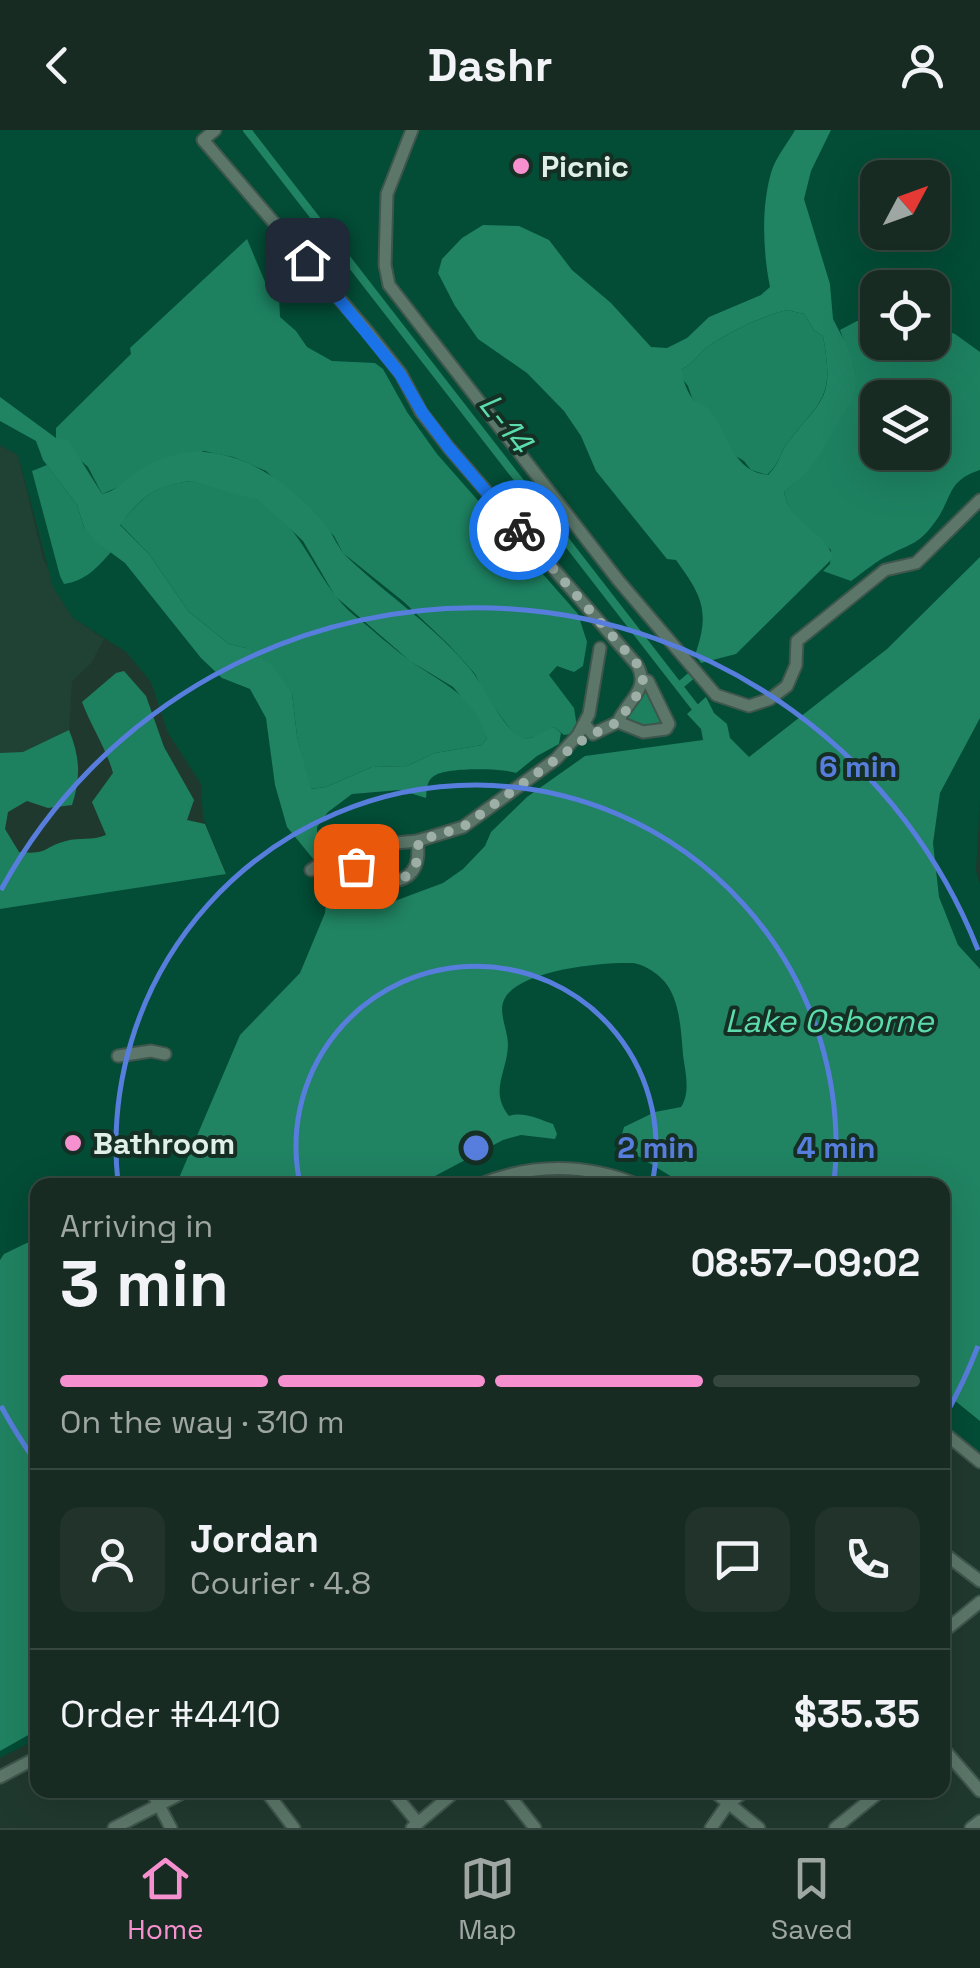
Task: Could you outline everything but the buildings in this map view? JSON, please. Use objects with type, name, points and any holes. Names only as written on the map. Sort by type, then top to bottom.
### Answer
[{"type":"street","points":[[214,130],[203,140],[367,331],[449,448],[620,648]]},
{"type":"street","points":[[412,130],[387,194],[385,247],[389,285],[618,580],[716,696],[748,706],[770,699],[787,686],[796,665],[797,642],[809,629],[885,570],[916,563],[980,500]]},
{"type":"street","points":[[311,870],[338,851],[418,841],[463,827],[556,760],[589,724],[597,700],[600,646],[592,614]]},
{"type":"street","points":[[589,724],[618,722],[648,733],[668,727],[669,719],[638,665],[609,639],[600,646]]},
{"type":"street","points":[[618,722],[640,691],[643,679]]},
{"type":"street","points":[[338,851],[368,876],[390,882],[407,876],[414,868],[418,841]]},
{"type":"street","points":[[118,1056],[151,1051],[165,1054]]},
{"type":"street","points":[[499,1178],[551,1168],[593,1171],[616,1178]]},
{"type":"street","points":[[950,1438],[980,1462]]},
{"type":"street","points":[[950,1558],[980,1581]]},
{"type":"street","points":[[950,1626],[980,1602]]},
{"type":"street","points":[[950,1755],[980,1791]]},
{"type":"street","points":[[0,1777],[30,1762]]},
{"type":"street","points":[[155,1798],[172,1828]]},
{"type":"street","points":[[114,1828],[173,1798]]},
{"type":"street","points":[[271,1798],[294,1828]]},
{"type":"street","points":[[396,1798],[415,1826],[448,1798]]},
{"type":"street","points":[[511,1798],[535,1828]]},
{"type":"street","points":[[721,1798],[759,1828]]},
{"type":"street","points":[[712,1828],[736,1798]]},
{"type":"street","points":[[835,1828],[872,1798]]},
{"type":"street","points":[[971,1828],[980,1821]]},
{"type":"shaded area","points":[[0,130],[980,130],[980,802],[976,871],[980,884],[980,1457],[950,1432],[950,1178],[630,1178],[603,1169],[559,1166],[498,1178],[30,1178],[30,1743],[0,1758],[0,909],[226,873],[203,818],[201,784],[168,733],[151,682],[126,652],[73,618],[53,587],[18,455],[0,445]]},
{"type":"shaded area","points":[[247,239],[268,289],[279,295],[280,317],[307,347],[332,361],[375,363],[383,369],[437,454],[578,614],[587,642],[583,666],[574,672],[557,666],[549,675],[574,708],[577,727],[571,734],[564,735],[554,727],[536,737],[522,739],[513,733],[475,674],[449,645],[343,553],[334,536],[266,471],[233,457],[204,451],[102,494],[88,467],[56,438],[56,428],[131,354],[130,348]]},
{"type":"shaded area","points":[[787,310],[804,314],[823,336],[826,384],[818,405],[767,475],[751,470],[734,455],[680,376],[682,369],[714,343]]},
{"type":"shaded area","points":[[857,321],[860,360],[950,360],[950,332],[980,352],[980,470],[961,479],[920,539],[881,559],[851,581],[823,571],[830,564],[831,550],[796,517],[784,492],[819,453],[856,375],[840,330]]},
{"type":"shaded area","points":[[0,445],[18,455],[43,559],[73,618],[104,639],[91,663],[72,681],[69,730],[23,753],[0,753]]},
{"type":"shaded area","points":[[47,465],[77,505],[84,527],[111,552],[84,577],[64,584],[32,471]]},
{"type":"shaded area","points":[[191,481],[242,494],[274,511],[299,540],[341,603],[401,654],[467,701],[483,724],[487,738],[482,745],[435,753],[407,766],[372,767],[326,787],[310,789],[297,736],[292,693],[246,648],[229,644],[189,612],[149,554],[120,524],[150,494]]},
{"type":"shaded area","points":[[124,671],[146,696],[164,747],[194,800],[187,820],[205,824],[226,874],[0,909],[0,753],[23,752],[69,730],[77,758],[72,805],[48,808],[27,801],[8,812],[5,829],[19,852],[41,851],[66,841],[106,835],[92,802],[113,773],[82,702],[116,673]]},
{"type":"shaded area","points":[[646,685],[664,725],[653,729],[629,722],[626,717]]},
{"type":"water","points":[[795,130],[831,130],[811,171],[804,199],[830,284],[833,319],[856,375],[855,394],[821,453],[784,492],[793,512],[824,542],[833,558],[736,654],[701,663],[695,655],[703,614],[685,572],[676,560],[667,559],[596,471],[581,436],[564,411],[527,373],[478,339],[438,273],[442,259],[462,238],[483,225],[519,226],[549,240],[572,270],[611,303],[651,347],[667,348],[687,338],[709,317],[761,295],[770,287],[764,215],[768,187],[773,167]],"holes":[[[787,310],[804,314],[823,336],[827,372],[824,395],[768,475],[755,472],[737,457],[713,415],[692,398],[682,369],[706,348],[756,321]]]},
{"type":"water","name":"Lake Osborne","points":[[0,397],[56,438],[69,441],[102,494],[150,464],[186,452],[223,455],[257,467],[301,499],[347,557],[457,654],[514,733],[529,738],[554,727],[561,733],[559,744],[516,773],[487,769],[440,773],[431,778],[426,798],[400,790],[352,794],[328,812],[317,827],[318,852],[328,867],[356,895],[392,902],[443,883],[463,869],[485,846],[491,832],[527,797],[585,756],[703,740],[701,729],[687,714],[706,697],[714,713],[727,724],[730,738],[749,757],[887,649],[980,557],[980,718],[940,793],[933,843],[939,897],[958,945],[980,969],[980,1421],[950,1397],[950,1178],[674,1178],[625,1148],[620,1141],[624,1127],[655,1112],[681,1107],[687,1088],[677,1006],[661,978],[640,965],[601,964],[562,970],[525,981],[504,1000],[508,1045],[500,1090],[503,1107],[509,1116],[525,1115],[553,1124],[555,1139],[521,1135],[503,1140],[431,1178],[179,1178],[240,1035],[300,973],[325,913],[328,877],[287,827],[275,785],[266,718],[250,689],[222,678],[201,658],[125,563],[95,541],[84,527],[77,505],[43,460],[36,441],[0,421]],"holes":[[[191,481],[257,500],[303,541],[335,596],[410,661],[453,687],[477,715],[487,738],[482,745],[435,753],[407,766],[372,767],[326,787],[311,789],[297,736],[292,693],[272,665],[246,648],[229,644],[189,612],[149,554],[120,525],[158,489]]]},
{"type":"water","points":[[30,1241],[30,1734],[0,1751],[0,1260]]},
{"type":"waterway","name":"L-14","points":[[247,130],[701,715]]},
{"type":"waterway","points":[[679,686],[691,676]]},
{"type":"way so far","points":[[356,866],[378,881],[390,882],[407,876],[418,858],[418,841],[463,827],[587,737],[618,722],[640,691],[643,679],[638,665],[519,530]]},
{"type":"place","name":"Picnic","points":[[521,166]]},
{"type":"place","name":"Bathroom","points":[[73,1143]]},
{"type":"route","points":[[307,260],[400,374],[449,448],[519,530]]}]
